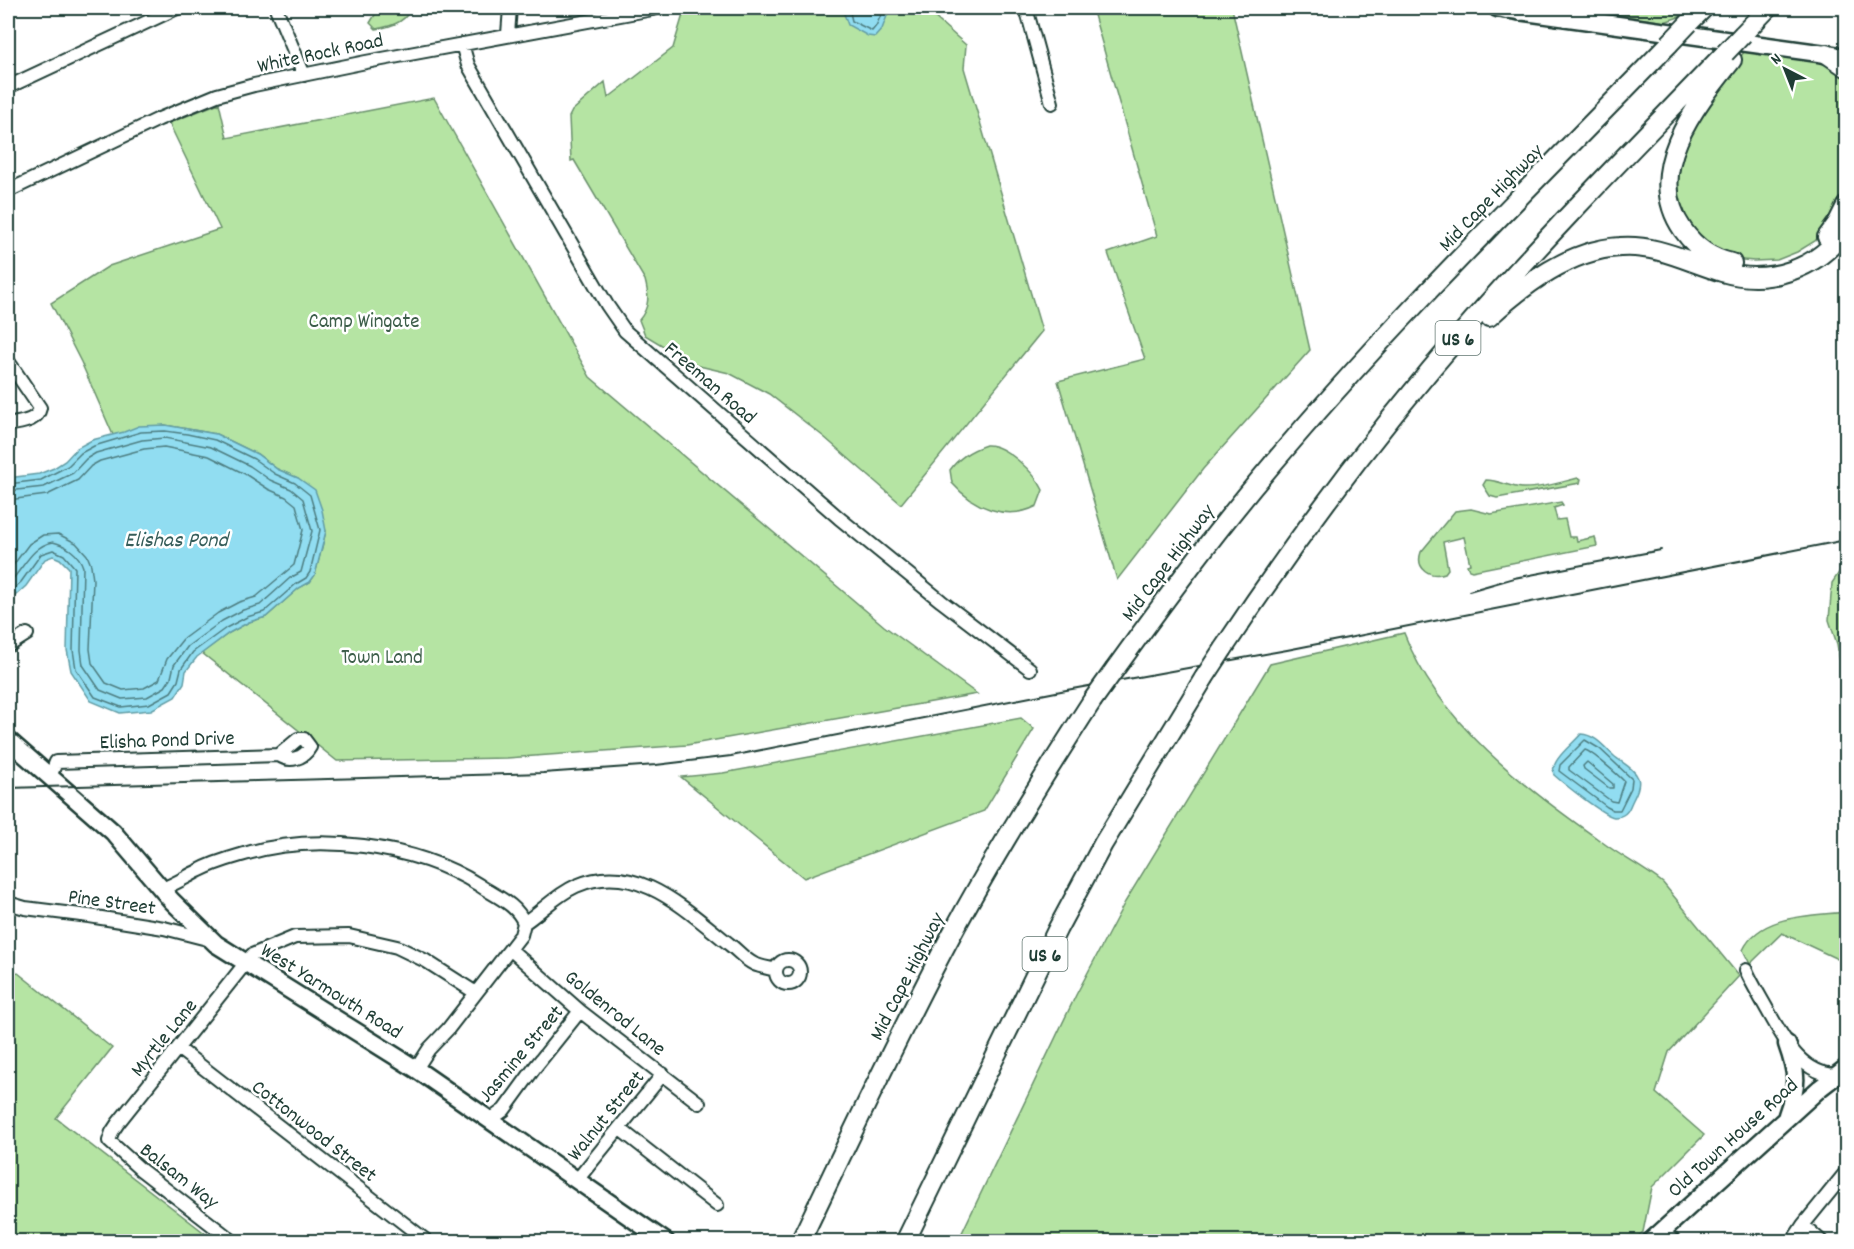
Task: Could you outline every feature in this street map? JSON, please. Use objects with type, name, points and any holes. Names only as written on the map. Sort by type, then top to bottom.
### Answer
[{"type":"highway","name":"Mid Cape Highway","points":[[800,1242],[948,943],[1018,818],[1092,701],[1115,669],[1209,543],[1319,410],[1669,44],[1688,29],[1702,8]]},
{"type":"highway","name":"US 6","points":[[905,1242],[1015,1014],[1118,819],[1204,678],[1266,585],[1328,500],[1442,357],[1529,258],[1731,54],[1771,8]]},
{"type":"highway","points":[[1731,54],[1691,115],[1674,153],[1669,176],[1670,197],[1676,217],[1685,233],[1715,258],[1744,265],[1772,265],[1793,259],[1820,243],[1833,229],[1846,206]]},
{"type":"highway","points":[[1827,54],[1846,67]]},
{"type":"highway","points":[[1442,357],[1529,284],[1559,266],[1589,253],[1610,248],[1642,248],[1662,251],[1734,275],[1769,276],[1799,268],[1815,260],[1846,228]]},
{"type":"main road","points":[[1510,8],[1560,12],[1688,29],[1846,57]]},
{"type":"main road","name":"West Yarmouth Road","points":[[8,740],[26,758],[53,769],[113,832],[162,890],[211,940],[416,1069],[666,1242]]},
{"type":"main road","points":[[1785,1119],[1796,1091],[1797,1081],[1787,1044]]},
{"type":"main road","name":"Old Town House Road","points":[[1662,1238],[1785,1119],[1843,1073]]},
{"type":"street","points":[[8,87],[177,8]]},
{"type":"street","points":[[276,8],[304,75]]},
{"type":"street","points":[[508,34],[510,8]]},
{"type":"street","name":"White Rock Road","points":[[8,191],[159,119],[208,98],[247,87],[508,34],[658,8]]},
{"type":"street","points":[[1026,8],[1052,103]]},
{"type":"street","name":"Freeman Road","points":[[462,44],[468,65],[614,316],[625,331],[839,518],[941,602],[1030,669]]},
{"type":"street","points":[[8,361],[40,408],[34,418],[8,425]]},
{"type":"street","points":[[8,646],[27,634]]},
{"type":"street","name":"Elisha Pond Drive","points":[[53,769],[279,755]]},
{"type":"street","points":[[162,890],[217,863],[268,848],[320,844],[361,845],[430,860],[447,868],[514,908],[524,923]]},
{"type":"street","points":[[416,1069],[429,1049],[511,950],[521,935],[524,923],[555,898],[577,885],[602,879],[631,881],[649,886],[670,897],[753,964],[776,970]]},
{"type":"street","name":"Pine Street","points":[[8,903],[25,908],[164,928],[211,940]]},
{"type":"street","name":"Myrtle Lane","points":[[111,1135],[118,1123],[254,953],[295,937],[349,936],[379,942],[413,953],[476,993]]},
{"type":"street","name":"Goldenrod Lane","points":[[511,950],[580,1011],[699,1102]]},
{"type":"street","points":[[1746,970],[1793,1053],[1810,1067],[1827,1074],[1843,1073]]},
{"type":"street","name":"Jasmine Street","points":[[490,1120],[504,1110],[580,1011]]},
{"type":"street","name":"Cottonwood Street","points":[[179,1049],[428,1242]]},
{"type":"street","name":"Walnut Street","points":[[577,1180],[663,1074]]},
{"type":"street","points":[[620,1129],[717,1205]]},
{"type":"street","name":"Balsam Way","points":[[111,1135],[110,1144],[234,1242]]},
{"type":"street","points":[[1792,1242],[1846,1172]]},
{"type":"street","points":[[1803,1225],[1822,1242]]},
{"type":"green space","points":[[379,8],[410,8],[401,20],[376,29],[370,23]]},
{"type":"green space","points":[[685,8],[924,8],[966,45],[964,68],[1042,331],[901,504],[824,437],[769,394],[729,373],[695,365],[645,335],[639,320],[648,301],[645,280],[574,160],[571,161],[569,117],[572,111],[605,82],[608,98],[673,48]]},
{"type":"green space","points":[[1092,8],[1232,8],[1310,350],[1203,469],[1117,580],[1058,381],[1145,359],[1108,253],[1157,236]]},
{"type":"green space","points":[[1570,8],[1687,8],[1679,17],[1664,22]]},
{"type":"green space","points":[[1744,52],[1812,61],[1825,64],[1846,74],[1846,194],[1833,221],[1815,241],[1777,260],[1732,259],[1711,249],[1680,214],[1674,172],[1682,144],[1709,99]]},
{"type":"green space","name":"Camp Wingate","points":[[434,98],[590,377],[884,626],[977,694],[687,745],[507,758],[337,761],[202,653],[229,633],[249,622],[266,617],[299,588],[310,582],[315,575],[326,531],[298,478],[277,469],[257,454],[216,434],[165,425],[113,435],[81,362],[51,303],[109,266],[220,229],[169,123],[219,103],[227,138]]},
{"type":"green space","points":[[986,445],[1002,449],[1010,454],[1039,483],[1043,490],[1037,506],[1014,513],[1002,512],[980,505],[960,492],[952,483],[950,470],[957,461],[975,449]]},
{"type":"green space","points":[[1581,479],[1580,483],[1497,498],[1490,496],[1483,485],[1486,480],[1491,480],[1529,488]]},
{"type":"green space","points":[[1561,502],[1563,505],[1554,508],[1557,520],[1565,519],[1569,537],[1576,537],[1577,541],[1595,537],[1597,546],[1472,571],[1467,565],[1470,564],[1464,537],[1443,542],[1448,569],[1445,573],[1429,573],[1420,563],[1421,552],[1455,511],[1471,509],[1491,514]]},
{"type":"green space","points":[[1846,562],[1846,699],[1837,644],[1829,620],[1832,583]]},
{"type":"green space","points":[[1404,633],[1419,666],[1439,696],[1487,751],[1573,821],[1663,883],[1739,976],[1669,1052],[1656,1093],[1704,1135],[1652,1187],[1643,1232],[1631,1242],[958,1241],[1076,995],[1125,902],[1270,664]]},
{"type":"green space","points":[[1021,718],[1034,729],[984,811],[804,878],[681,777],[723,773]]},
{"type":"green space","points":[[1846,912],[1846,963],[1782,933],[1750,964],[1743,950],[1761,929],[1774,923],[1803,916]]},
{"type":"green space","points":[[8,965],[112,1048],[56,1118],[215,1241],[8,1241]]},
{"type":"water","points":[[842,8],[890,8],[882,29],[875,37],[868,36],[848,25]]},
{"type":"water","name":"Elishas Pond","points":[[165,425],[216,434],[257,454],[277,469],[298,478],[315,490],[326,531],[315,575],[310,582],[299,588],[266,617],[249,622],[229,633],[197,657],[186,671],[184,683],[175,697],[151,710],[120,713],[91,701],[71,671],[67,650],[69,568],[60,559],[53,556],[45,559],[26,586],[8,602],[8,478],[39,474],[54,468],[65,461],[77,448],[92,440],[139,426]]},
{"type":"water","points":[[1581,734],[1599,742],[1636,774],[1639,784],[1625,814],[1617,817],[1609,815],[1554,775],[1553,770],[1558,759]]},
{"type":"railway","points":[[8,788],[543,773],[656,765],[731,756],[1846,540]]},
{"type":"railway","points":[[1469,591],[1514,578],[1661,550]]},
{"type":"park label","name":"Town Land","points":[[382,656]]}]
